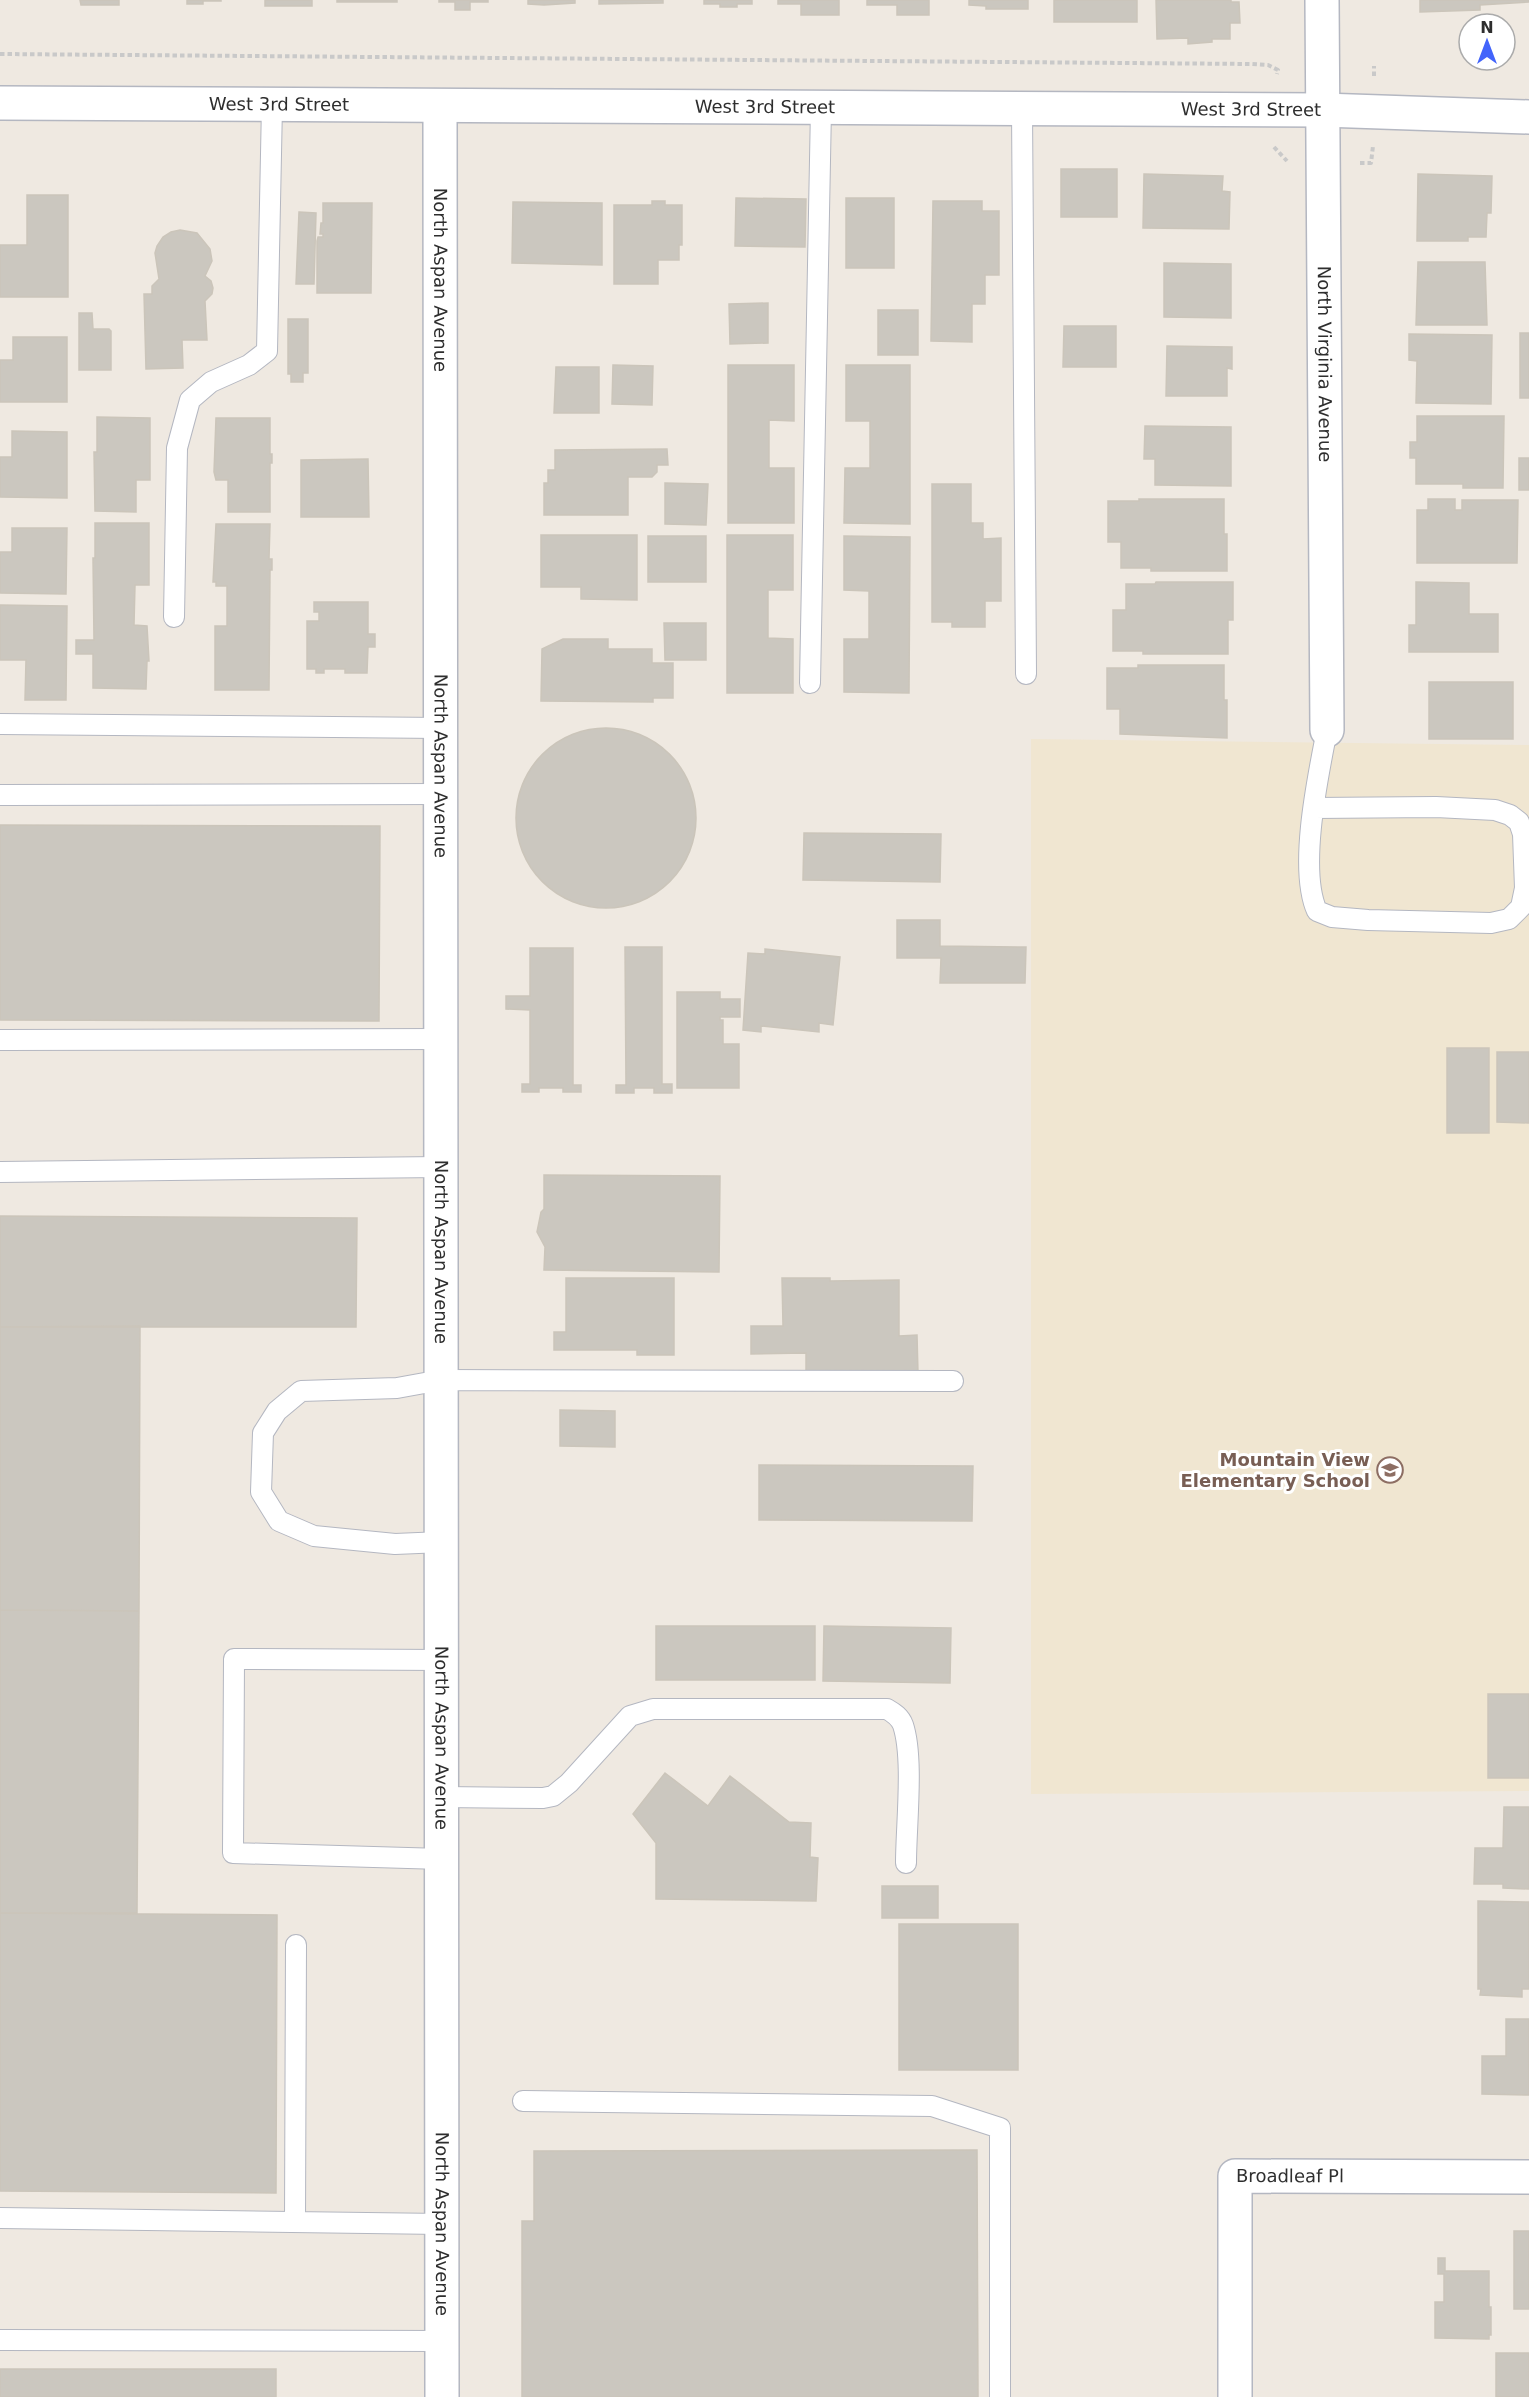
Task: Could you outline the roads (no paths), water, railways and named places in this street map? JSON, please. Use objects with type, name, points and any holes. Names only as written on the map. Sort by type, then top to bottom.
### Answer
[{"type":"street","name":"North Virginia Avenue","points":[[1322,0],[1327,730]]},
{"type":"street","name":"West 3rd Street","points":[[0,103],[1323,110],[1529,117]]},
{"type":"street","name":"North Aspan Avenue","points":[[440,106],[442,2397]]},
{"type":"street","name":"Broadleaf Pl","points":[[1235,2397],[1235,2176],[1529,2177]]},
{"type":"lane","points":[[174,616],[177,448],[190,400],[211,382],[249,366],[267,351],[272,105]]},
{"type":"lane","points":[[810,683],[821,108]]},
{"type":"lane","points":[[1022,109],[1026,674]]},
{"type":"lane","points":[[0,724],[441,728]]},
{"type":"lane","points":[[1314,808],[1436,807],[1496,810],[1510,815],[1519,822],[1523,834],[1525,888],[1521,908],[1509,919],[1491,923],[1368,920],[1332,917],[1317,911],[1312,899],[1309,869],[1314,808],[1327,730]]},
{"type":"lane","points":[[0,795],[441,794]]},
{"type":"lane","points":[[0,1040],[441,1039]]},
{"type":"lane","points":[[0,1172],[441,1167]]},
{"type":"lane","points":[[442,1542],[395,1544],[314,1536],[279,1521],[261,1492],[263,1433],[277,1411],[301,1391],[397,1388],[441,1380],[953,1381]]},
{"type":"lane","points":[[442,1660],[234,1659],[233,1853],[442,1859]]},
{"type":"lane","points":[[442,1797],[543,1798],[553,1796],[569,1783],[630,1716],[653,1709],[887,1709],[897,1714],[903,1724],[908,1761],[906,1863]]},
{"type":"lane","points":[[295,2222],[296,1945]]},
{"type":"lane","points":[[523,2101],[932,2106],[1000,2128],[1000,2397]]},
{"type":"lane","points":[[0,2218],[442,2224]]},
{"type":"lane","points":[[0,2340],[442,2341]]},
{"type":"place","name":"Mountain View Elementary School","points":[[1390,1470]]}]
